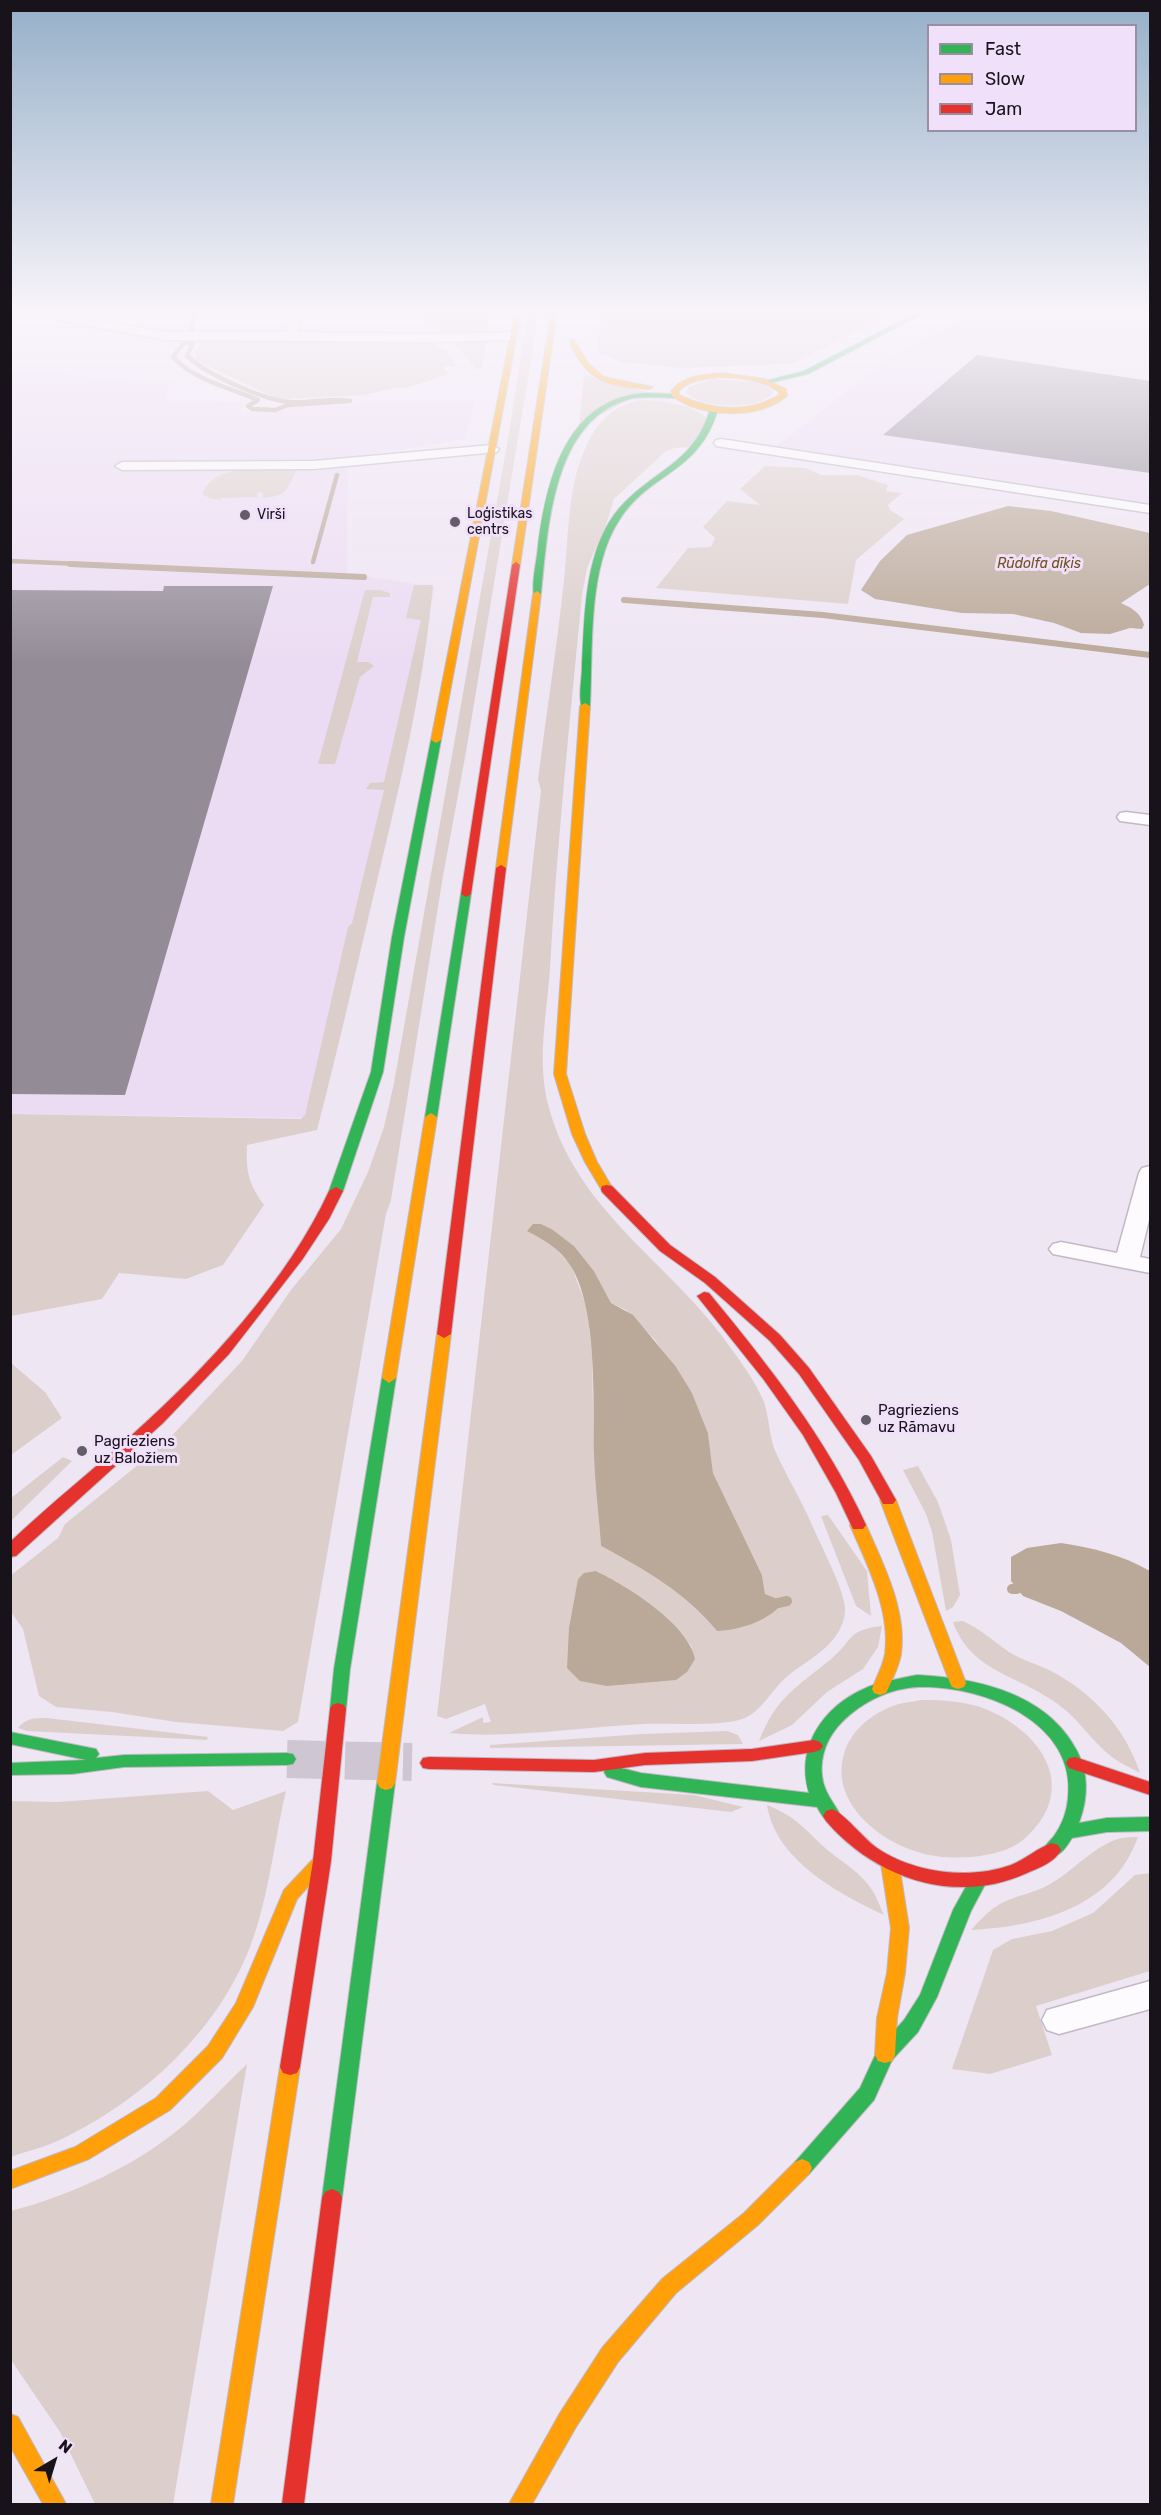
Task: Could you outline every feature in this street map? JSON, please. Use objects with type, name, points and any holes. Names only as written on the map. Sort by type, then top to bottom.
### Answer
[{"type":"main road","points":[[10,1552],[40,1522],[140,1436],[199,1378],[242,1331],[293,1265],[331,1202],[364,1117],[377,1072],[400,925],[496,429]]},
{"type":"main road","points":[[222,2505],[322,1861],[342,1669],[512,601],[537,429]]},
{"type":"main road","points":[[293,2505],[551,489],[559,467],[581,429]]},
{"type":"main road","points":[[711,429],[694,451],[644,488],[621,512],[603,541],[593,587],[560,1074],[570,1112],[597,1175],[612,1197],[665,1248],[788,1398],[814,1439],[852,1509],[880,1577],[891,1621],[893,1653],[880,1689]]},
{"type":"main road","points":[[646,506],[668,485],[721,443],[730,429]]},
{"type":"main road","points":[[559,467],[561,433]]},
{"type":"main road","points":[[600,558],[626,530]]},
{"type":"main road","points":[[665,1248],[710,1280],[775,1338],[804,1371],[866,1459],[894,1511],[958,1683]]},
{"type":"main road","points":[[10,1536],[40,1522]]},
{"type":"main road","points":[[918,1681],[958,1683],[996,1693],[1030,1710],[1057,1735],[1075,1762],[1078,1796],[1076,1814],[1069,1832],[1042,1860],[1016,1872],[979,1879],[934,1877],[890,1864],[847,1836],[820,1801],[810,1766],[813,1746],[828,1722],[850,1702],[880,1689],[918,1681]]},
{"type":"main road","points":[[10,1738],[124,1761]]},
{"type":"main road","points":[[429,1763],[594,1766],[645,1759],[752,1755],[813,1746]]},
{"type":"main road","points":[[10,1769],[72,1768],[124,1761],[287,1759]]},
{"type":"main road","points":[[1075,1762],[1150,1789]]},
{"type":"main road","points":[[594,1766],[641,1780],[820,1801]]},
{"type":"main road","points":[[1069,1832],[1107,1825],[1150,1824]]},
{"type":"main road","points":[[10,2180],[82,2153],[163,2104],[215,2052],[244,2007],[290,1895],[322,1861]]},
{"type":"main road","points":[[885,2055],[887,2018],[896,1973],[900,1928],[890,1864]]},
{"type":"main road","points":[[520,2505],[568,2420],[610,2355],[669,2286],[751,2218],[819,2151],[867,2094],[885,2055],[911,2026],[928,1998],[962,1910],[979,1879]]},
{"type":"main road","points":[[10,2424],[56,2505]]},
{"type":"street","points":[[721,443],[1150,509]]},
{"type":"street","points":[[122,466],[312,465],[382,460],[444,451],[492,449]]},
{"type":"street","points":[[1126,817],[1150,820]]},
{"type":"street","points":[[1061,1249],[1139,1264],[1150,1173]]},
{"type":"street","points":[[1059,2020],[1150,1995]]},
{"type":"shaded area","points":[[10,429],[468,429],[466,439],[348,458],[347,573],[435,587],[313,1118],[11,1114]]},
{"type":"shaded area","points":[[510,429],[520,429],[443,876],[391,1200],[386,1214],[298,1722],[283,1731],[176,1722],[112,1712],[56,1707],[39,1696],[23,1629],[11,1612],[10,1576],[58,1538],[65,1524],[165,1443],[242,1361],[291,1290],[341,1229],[368,1172],[384,1127],[394,1083]]},
{"type":"shaded area","points":[[702,429],[690,447],[666,451],[614,499],[606,525],[587,568],[582,595],[556,875],[543,1056],[545,1090],[562,1144],[580,1175],[624,1231],[699,1308],[722,1336],[755,1385],[764,1402],[774,1448],[832,1569],[842,1593],[845,1612],[843,1623],[832,1641],[816,1656],[784,1679],[757,1709],[745,1718],[724,1723],[644,1724],[522,1734],[449,1733],[483,1717],[483,1723],[491,1722],[485,1704],[446,1719],[437,1716],[541,790],[538,780],[565,572],[571,500],[579,465],[594,431]],"holes":[[[553,1230],[574,1246],[594,1271],[611,1303],[626,1310],[655,1340],[692,1393],[708,1433],[713,1473],[762,1575],[765,1594],[717,1631],[678,1593],[601,1546],[594,1458],[592,1355],[587,1308],[571,1265],[550,1243]],[[596,1571],[649,1604],[693,1648],[577,1591],[578,1579]]]},
{"type":"shaded area","points":[[798,429],[1150,429],[1150,505],[775,447]]},
{"type":"shaded area","points":[[765,466],[806,468],[821,475],[857,475],[888,485],[886,491],[902,493],[888,505],[890,510],[904,519],[856,560],[848,604],[656,588],[688,548],[711,547],[715,538],[703,527],[727,501],[760,505],[740,489]]},
{"type":"shaded area","points":[[254,468],[291,468],[296,472],[293,478],[287,488],[276,496],[263,498],[263,493],[258,492],[257,497],[221,498],[221,500],[202,494],[208,484],[228,472]]},
{"type":"shaded area","points":[[414,585],[433,585],[418,696],[395,805],[317,1130],[247,1145],[249,1176],[254,1190],[264,1205],[223,1265],[186,1279],[119,1273],[102,1299],[11,1316],[11,1114],[301,1119],[305,1115],[348,927],[352,923],[384,790],[366,789],[370,783],[384,782],[421,620],[406,618]]},
{"type":"shaded area","points":[[365,590],[390,593],[390,597],[373,597],[357,662],[368,662],[374,666],[360,677],[335,764],[318,764]]},
{"type":"shaded area","points":[[11,1363],[45,1392],[62,1418],[11,1455]]},
{"type":"shaded area","points":[[63,1457],[72,1461],[11,1521],[11,1498]]},
{"type":"shaded area","points":[[918,1466],[938,1502],[951,1540],[960,1595],[953,1607],[946,1611],[932,1532],[926,1514],[903,1470]]},
{"type":"shaded area","points":[[828,1515],[867,1571],[871,1616],[856,1606],[821,1516]]},
{"type":"shaded area","points":[[963,1621],[1009,1652],[1066,1680],[1094,1701],[1117,1727],[1140,1773],[1105,1751],[1059,1705],[984,1663],[961,1639],[953,1622]]},
{"type":"shaded area","points":[[882,1626],[878,1647],[863,1669],[827,1692],[792,1725],[759,1741],[780,1703],[789,1694],[831,1659],[856,1633]]},
{"type":"shaded area","points":[[921,1700],[955,1702],[988,1710],[1026,1734],[1039,1749],[1048,1766],[1052,1784],[1049,1803],[1040,1822],[1018,1844],[999,1852],[972,1857],[925,1854],[887,1838],[860,1816],[850,1802],[841,1771],[844,1754],[851,1739],[861,1726],[882,1711],[897,1704]]},
{"type":"shaded area","points":[[47,1718],[208,1737],[207,1740],[27,1731],[18,1728],[31,1719]]},
{"type":"shaded area","points":[[727,1731],[738,1735],[743,1744],[490,1748],[490,1745],[642,1734]]},
{"type":"shaded area","points":[[492,1783],[694,1795],[743,1807],[731,1812],[493,1785]]},
{"type":"shaded area","points":[[208,1791],[233,1810],[286,1791],[257,1928],[236,1978],[197,2035],[148,2084],[92,2123],[56,2142],[11,2157],[11,1801],[58,1802]]},
{"type":"shaded area","points":[[767,1805],[795,1820],[858,1874],[874,1893],[884,1915],[829,1885],[796,1859],[783,1843],[773,1825]]},
{"type":"shaded area","points":[[1138,1837],[1126,1862],[1112,1879],[1096,1894],[1077,1905],[1036,1921],[971,1930],[998,1905],[1050,1884],[1106,1844],[1121,1838]]},
{"type":"shaded area","points":[[1150,1873],[1150,1971],[1036,2006],[1052,2055],[990,2074],[952,2069],[993,1950],[1012,1939],[1052,1931],[1093,1913],[1135,1875]]},
{"type":"shaded area","points":[[247,2064],[173,2504],[95,2504],[60,2432],[11,2360],[11,2211],[79,2188],[145,2153],[184,2125]]},
{"type":"water","name":"Rūdolfa dīķis","points":[[1008,506],[1051,511],[1150,533],[1150,584],[1121,603],[1138,614],[1143,621],[1142,629],[1130,628],[1110,634],[1081,633],[1054,623],[1013,614],[962,613],[875,599],[861,590],[880,561],[907,535]]},
{"type":"water","points":[[533,1224],[541,1224],[553,1230],[574,1246],[594,1271],[611,1303],[633,1315],[676,1367],[692,1393],[708,1433],[713,1473],[762,1575],[765,1594],[775,1598],[780,1606],[767,1617],[743,1627],[717,1631],[678,1593],[601,1546],[595,1466],[592,1356],[585,1305],[579,1283],[570,1265],[551,1245],[527,1231]]},
{"type":"water","points":[[1061,1543],[1107,1553],[1150,1571],[1150,1667],[1121,1643],[1061,1611],[1023,1596],[1011,1581],[1011,1557],[1027,1548]]},
{"type":"water","points":[[596,1571],[639,1596],[669,1620],[681,1633],[695,1659],[687,1672],[676,1680],[607,1686],[580,1681],[567,1668],[569,1628],[578,1579],[584,1573]]},
{"type":"building","points":[[890,429],[1150,429],[1150,473],[883,435]]},
{"type":"building","points":[[164,586],[273,586],[125,1095],[10,1094],[10,590],[163,591]]},
{"type":"waterway","points":[[313,562],[337,475]]},
{"type":"waterway","points":[[10,561],[103,565]]},
{"type":"waterway","points":[[70,564],[364,577]]},
{"type":"waterway","points":[[624,600],[823,615],[1150,655]]},
{"type":"waterway","points":[[1012,1589],[1017,1589]]},
{"type":"waterway","points":[[778,1603],[787,1601]]},
{"type":"tunnel","points":[[287,1759],[412,1762]]},
{"type":"traffic: fast","points":[[537,594],[543,540],[555,480],[566,452],[579,429]]},
{"type":"traffic: fast","points":[[585,706],[590,609],[599,559],[606,537],[616,518],[628,504],[687,457],[708,429]]},
{"type":"traffic: fast","points":[[336,1191],[377,1072],[398,937],[436,740]]},
{"type":"traffic: fast","points":[[431,1117],[466,894]]},
{"type":"traffic: fast","points":[[338,1709],[342,1669],[389,1378]]},
{"type":"traffic: fast","points":[[917,1681],[963,1685],[1007,1698],[1039,1718],[1065,1745],[1073,1761],[1077,1778],[1077,1797],[1069,1826],[1058,1845],[1052,1850]]},
{"type":"traffic: fast","points":[[832,1816],[819,1796],[813,1777],[813,1758],[819,1741],[829,1724],[843,1710],[861,1698],[889,1686],[917,1681]]},
{"type":"traffic: fast","points":[[10,1738],[90,1754]]},
{"type":"traffic: fast","points":[[10,1769],[72,1768],[124,1761],[287,1759]]},
{"type":"traffic: fast","points":[[613,1772],[641,1780],[820,1801]]},
{"type":"traffic: fast","points":[[332,2198],[386,1783]]},
{"type":"traffic: fast","points":[[1069,1832],[1107,1825],[1150,1824]]},
{"type":"traffic: fast","points":[[802,2168],[867,2094],[885,2055],[911,2026],[928,1997],[962,1910],[979,1879]]},
{"type":"traffic: slow","points":[[436,740],[496,429]]},
{"type":"traffic: slow","points":[[516,565],[536,429]]},
{"type":"traffic: slow","points":[[501,868],[537,594]]},
{"type":"traffic: slow","points":[[585,706],[560,1074],[578,1134],[607,1189]]},
{"type":"traffic: slow","points":[[389,1378],[431,1117]]},
{"type":"traffic: slow","points":[[386,1783],[444,1334]]},
{"type":"traffic: slow","points":[[888,1500],[958,1683]]},
{"type":"traffic: slow","points":[[858,1525],[889,1605],[892,1623],[893,1654],[880,1689]]},
{"type":"traffic: slow","points":[[10,2180],[82,2153],[163,2104],[215,2052],[244,2007],[290,1895],[322,1861]]},
{"type":"traffic: slow","points":[[885,2055],[887,2018],[896,1973],[900,1928],[890,1864]]},
{"type":"traffic: slow","points":[[222,2504],[290,2067]]},
{"type":"traffic: slow","points":[[520,2504],[568,2420],[610,2355],[669,2286],[751,2219],[802,2168]]},
{"type":"traffic: slow","points":[[10,2424],[55,2504]]},
{"type":"traffic: jam","points":[[466,894],[516,565]]},
{"type":"traffic: jam","points":[[444,1334],[501,868]]},
{"type":"traffic: jam","points":[[607,1189],[665,1248],[710,1280],[775,1338],[804,1371],[866,1459],[888,1500]]},
{"type":"traffic: jam","points":[[10,1552],[157,1420],[224,1351],[298,1258],[315,1232],[336,1191]]},
{"type":"traffic: jam","points":[[704,1296],[790,1404],[827,1462],[858,1525]]},
{"type":"traffic: jam","points":[[290,2067],[322,1861],[338,1709]]},
{"type":"traffic: jam","points":[[429,1763],[594,1766],[645,1759],[752,1755],[814,1746]]},
{"type":"traffic: jam","points":[[1075,1763],[1150,1789]]},
{"type":"traffic: jam","points":[[832,1816],[873,1854],[908,1871],[929,1876],[951,1879],[994,1876],[1015,1871],[1035,1862],[1052,1850]]},
{"type":"traffic: jam","points":[[293,2504],[332,2198]]},
{"type":"place","name":"Virši","points":[[245,515]]},
{"type":"place","name":"Loģistikas centrs","points":[[455,522]]},
{"type":"place","name":"Pagrieziens uz Rāmavu","points":[[866,1420]]},
{"type":"place","name":"Pagrieziens uz Baložiem","points":[[82,1451]]}]
